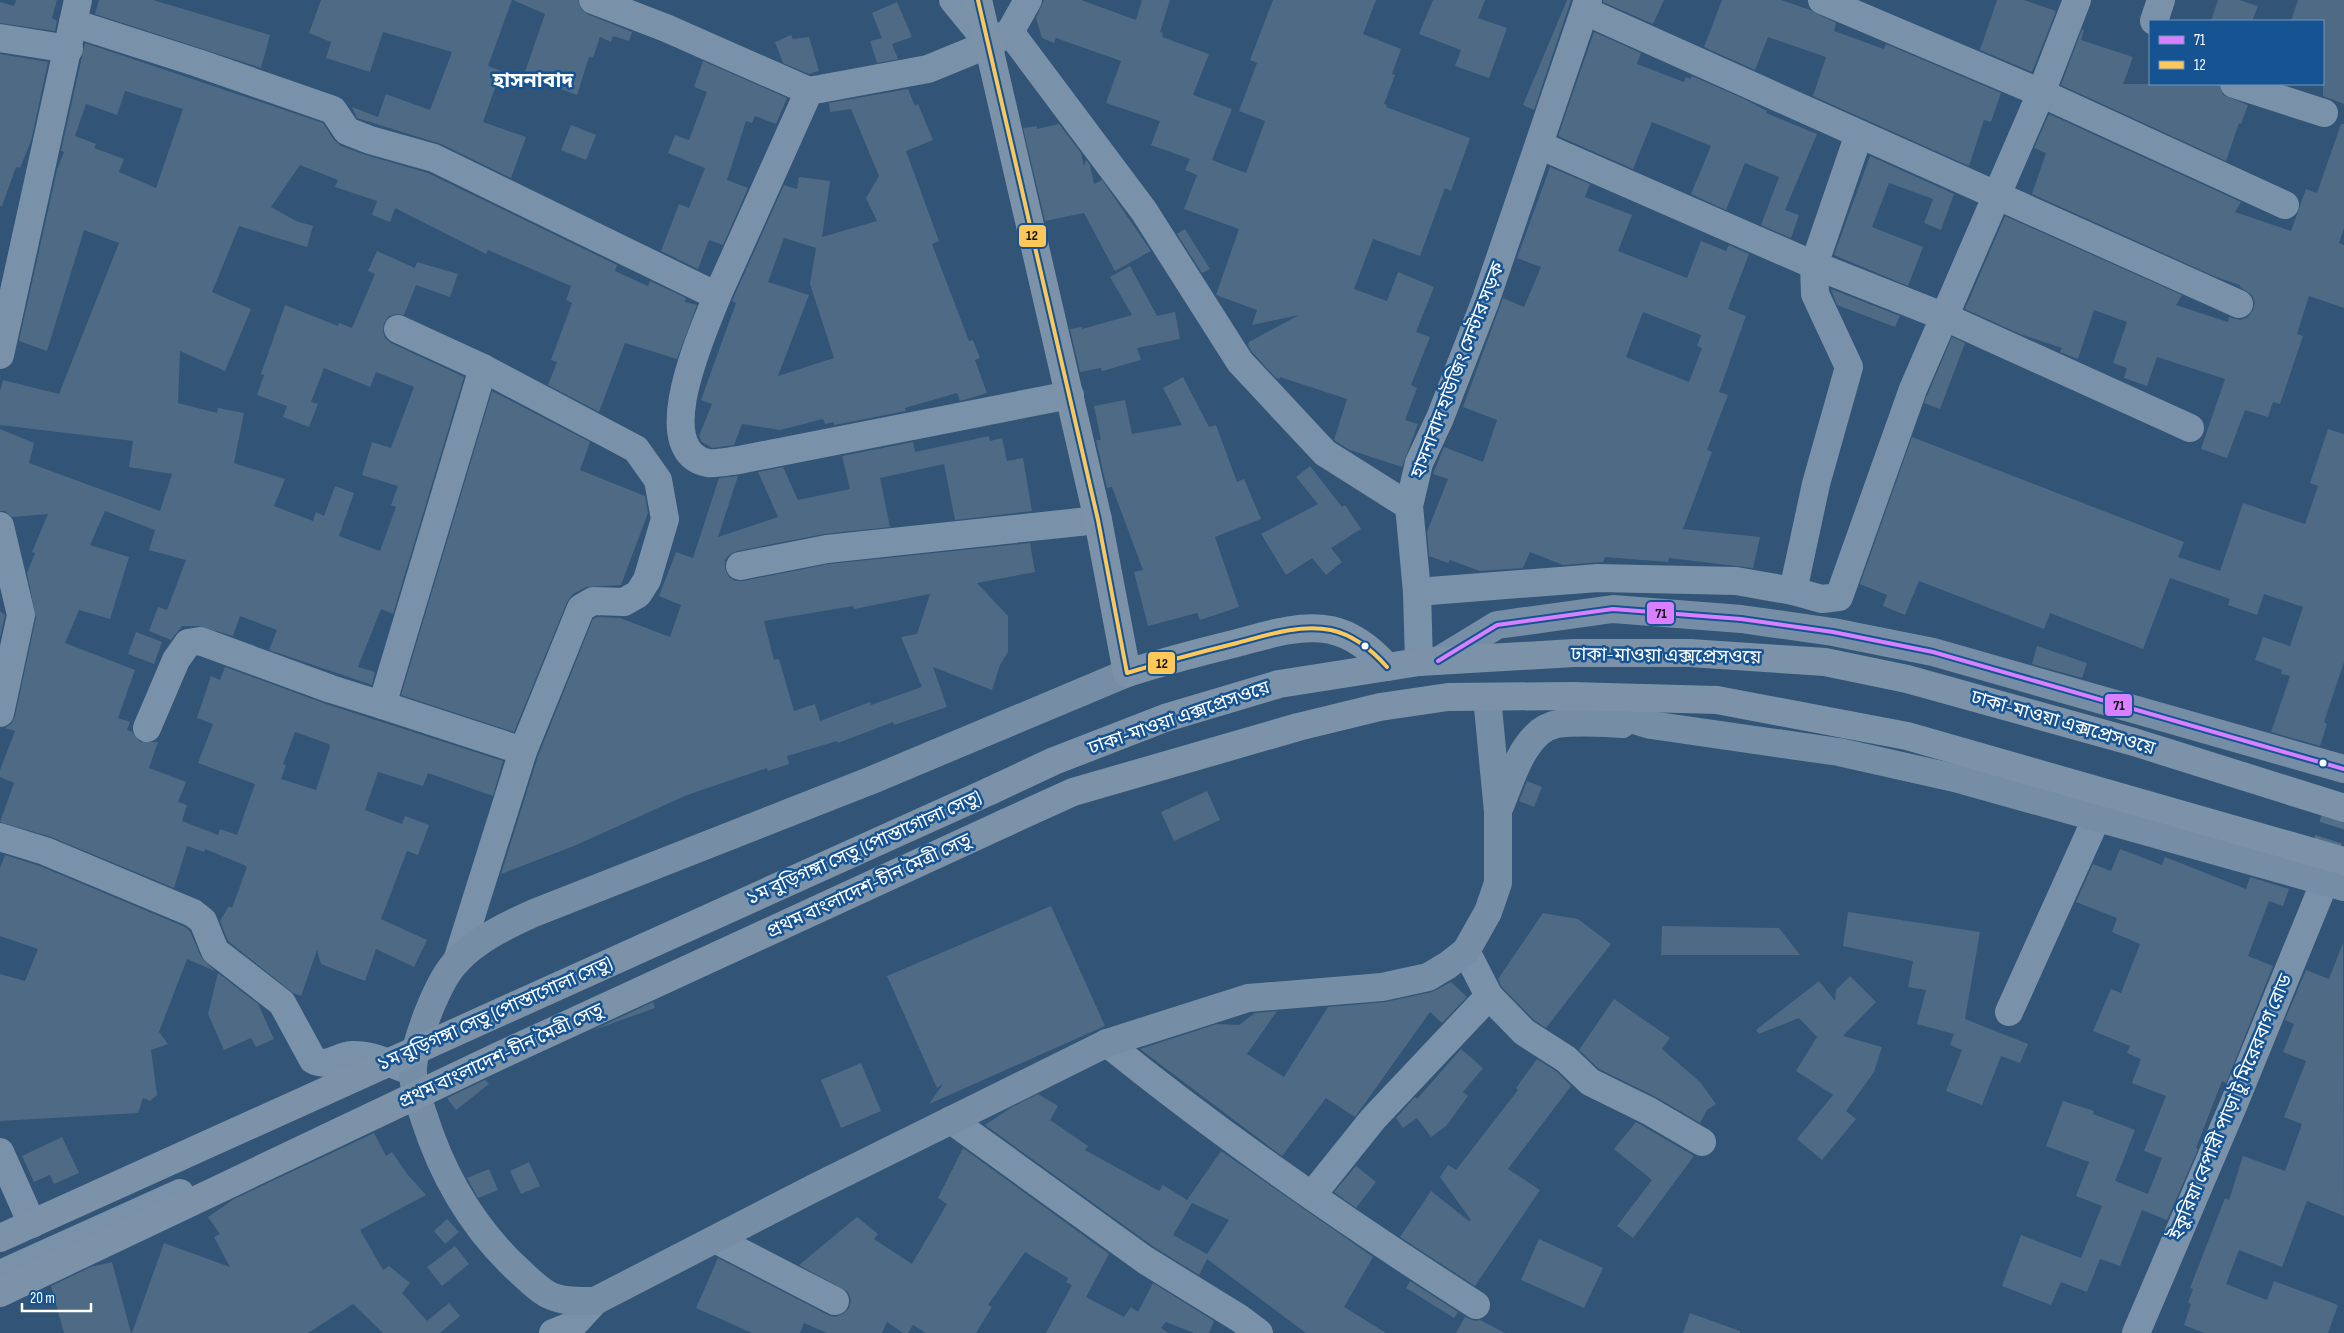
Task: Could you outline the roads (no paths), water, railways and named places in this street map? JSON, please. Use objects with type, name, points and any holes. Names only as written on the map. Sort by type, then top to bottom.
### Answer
[{"type":"highway","points":[[978,0],[1000,38],[1070,395],[1098,520],[1127,673],[1172,659],[1292,629],[1331,630],[1353,639],[1372,651],[1387,667]]},
{"type":"highway","name":"ঢাকা-মাওয়া এক্সপ্রেসওয়ে","points":[[990,791],[1054,761],[1165,718],[1279,684],[1428,661],[1574,652],[1690,653],[1825,662],[1935,687],[2134,742],[2344,808]]},
{"type":"highway","name":"ঢাকা-মাওয়া এক্সপ্রেসওয়ে","points":[[1005,824],[1073,792],[1298,727],[1380,706],[1448,696],[1571,696],[1717,700],[1908,736],[2332,876]]},
{"type":"highway","name":"১ম বুড়িগঙ্গা সেতু (পোস্তাগোলা সেতু)","points":[[0,1238],[990,791]]},
{"type":"highway","name":"প্রথম বাংলাদেশ-চীন মৈত্রী সেতু","points":[[0,1294],[501,1055],[1005,824]]},
{"type":"main road","points":[[1428,661],[1496,625],[1613,610],[1741,619],[1833,632],[1933,652],[2344,769]]},
{"type":"main road","points":[[1127,673],[872,780],[534,913],[491,935],[457,961],[446,975],[426,1019],[415,1055],[414,1079],[429,1135],[448,1179],[478,1228],[512,1264],[547,1294],[562,1300],[595,1302],[717,1240],[816,1186],[1107,1043],[1248,998],[1382,988],[1428,977],[1466,951],[1488,912],[1498,883],[1498,812],[1487,697]]},
{"type":"main road","points":[[1571,696],[1598,709],[1651,724],[1840,752],[1955,778],[2098,817],[2332,876]]},
{"type":"main road","points":[[1498,812],[1517,763],[1525,749],[1539,733],[1555,724],[1651,724]]},
{"type":"street","points":[[593,0],[666,28],[809,91],[928,69],[1000,38],[1028,0]]},
{"type":"street","points":[[953,0],[1000,38],[1144,211],[1252,377],[1325,453],[1409,506]]},
{"type":"street","points":[[1822,0],[2041,93],[2285,205]]},
{"type":"street","points":[[1417,592],[1598,578],[1736,581],[1794,591],[1822,599],[1839,597],[1913,388],[2041,93],[2077,0]]},
{"type":"street","points":[[2154,20],[2162,0]]},
{"type":"street","points":[[1586,6],[1997,197],[2239,304]]},
{"type":"street","name":"হাসনাবাদ হাউজিং সেন্টার সড়ক","points":[[1428,661],[1417,592],[1409,506],[1419,464],[1440,418],[1485,302],[1586,6]]},
{"type":"street","points":[[0,355],[76,11],[198,62],[333,110],[347,131],[370,140],[434,158],[717,296]]},
{"type":"street","points":[[0,38],[69,49]]},
{"type":"street","points":[[2237,85],[2324,114]]},
{"type":"street","points":[[809,91],[717,296],[683,389],[680,418],[683,440],[692,454],[708,463],[739,460],[1070,395]]},
{"type":"street","points":[[1794,591],[1816,484],[1849,367],[1815,294],[1814,265],[1859,134]]},
{"type":"street","points":[[1539,145],[1814,265],[1945,317],[2190,428]]},
{"type":"street","points":[[398,328],[483,368],[636,449],[658,480],[665,520],[647,580],[638,594],[624,602],[593,600],[581,608],[523,751],[457,961]]},
{"type":"street","points":[[382,705],[483,368]]},
{"type":"street","points":[[740,566],[827,549],[1098,520]]},
{"type":"street","points":[[0,526],[21,615],[0,713]]},
{"type":"street","points":[[147,728],[176,660],[188,643],[200,641],[331,689],[523,751]]},
{"type":"street","points":[[2009,1012],[2098,817]]},
{"type":"street","points":[[0,837],[45,851],[193,913],[203,921],[215,950],[282,1003],[314,1060],[327,1063],[350,1055],[366,1056],[414,1079]]},
{"type":"street","name":"ইকুরিয়া বেপারী পাড়া টু মিরেরবাগ রোড","points":[[2136,1333],[2332,876]]},
{"type":"street","points":[[1466,951],[1489,996],[1524,1032],[1566,1059],[1590,1082],[1649,1111],[1702,1142]]},
{"type":"street","points":[[1312,1195],[1373,1119],[1489,996]]},
{"type":"street","points":[[1107,1043],[1164,1090],[1381,1244],[1476,1304]]},
{"type":"street","points":[[0,1274],[414,1079]]},
{"type":"street","points":[[951,1120],[1145,1260],[1239,1318],[1259,1333]]},
{"type":"street","points":[[0,1152],[32,1224]]},
{"type":"street","points":[[717,1240],[835,1302]]},
{"type":"street","points":[[553,1333],[573,1325],[595,1302]]},
{"type":"tunnel","points":[[2320,866],[2344,791]]},
{"type":"district","name":"হাসনাবাদ","points":[[533,80]]}]
